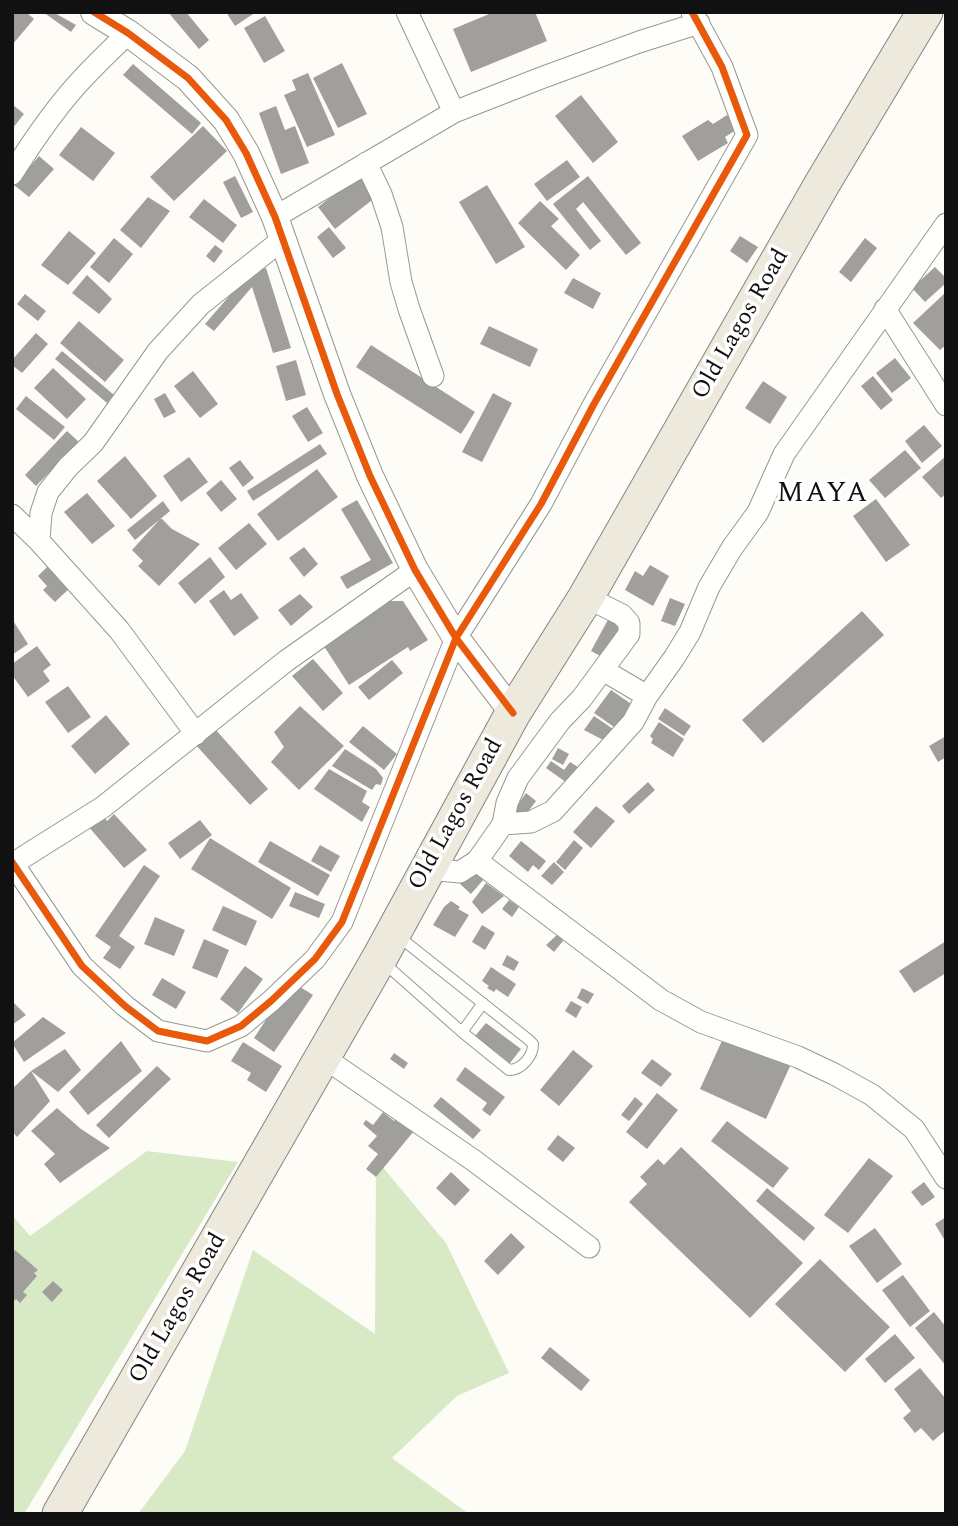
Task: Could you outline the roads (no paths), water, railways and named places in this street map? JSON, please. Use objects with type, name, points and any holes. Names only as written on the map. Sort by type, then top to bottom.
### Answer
[{"type":"main road","name":"Old Lagos Road","points":[[60,1514],[386,946],[513,713],[586,597],[822,184],[925,12]]},
{"type":"street","points":[[94,12],[128,33],[188,78],[226,121],[246,153],[279,228],[337,394],[370,476],[415,570],[456,638],[513,713]]},
{"type":"street","points":[[407,12],[454,112]]},
{"type":"street","points":[[39,541],[41,513],[48,492],[68,467],[93,443],[158,351],[201,304],[279,228],[366,163],[454,112],[695,18],[722,67],[747,135],[594,404],[541,504],[456,638],[342,922],[315,959],[241,1026],[207,1041],[158,1031],[125,1006],[82,966],[13,863],[103,807],[286,661],[415,570]]},
{"type":"street","points":[[12,174],[54,113],[84,77],[128,33]]},
{"type":"street","points":[[366,163],[381,194],[392,227],[401,282],[433,376]]},
{"type":"street","points":[[503,824],[531,822],[553,811],[633,722],[690,632],[709,587],[732,548],[758,512],[784,454],[946,225]]},
{"type":"street","points":[[885,309],[946,405]]},
{"type":"street","points":[[12,515],[119,630],[196,734]]},
{"type":"street","points":[[428,869],[460,872],[477,861],[503,824],[507,803],[518,778],[629,634],[629,623],[622,615],[586,597]]},
{"type":"street","points":[[603,670],[647,696]]},
{"type":"street","points":[[477,861],[661,1000],[701,1022],[798,1057],[872,1095],[914,1129],[946,1178]]},
{"type":"street","points":[[323,1057],[473,1160],[589,1247]]},
{"type":"lane","points":[[386,946],[483,1003],[533,1044],[532,1054],[521,1066],[509,1070],[462,1032],[386,946]]},
{"type":"lane","points":[[462,1032],[483,1003]]},
{"type":"district","name":"MAYA","points":[[823,496]]}]
